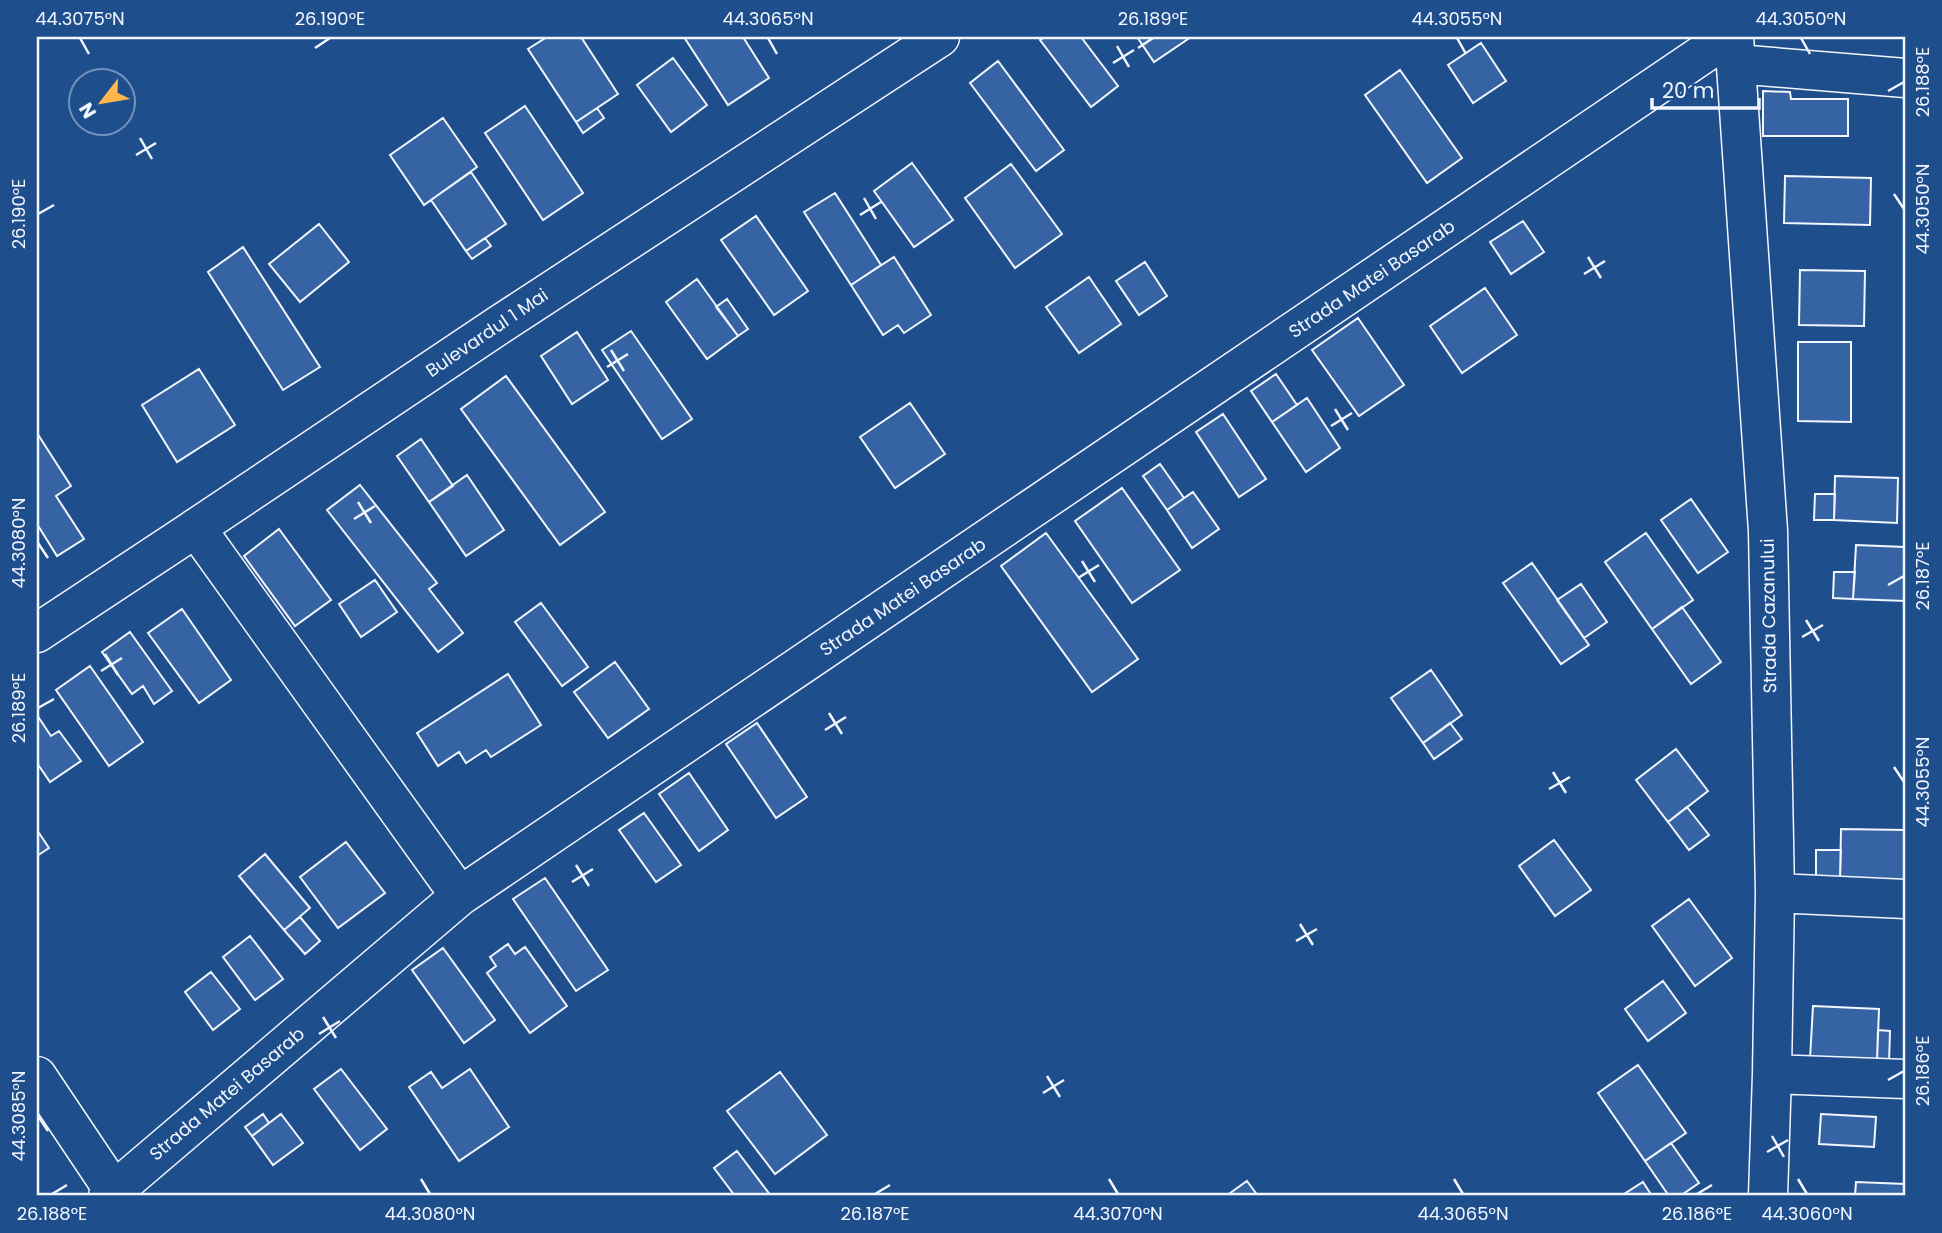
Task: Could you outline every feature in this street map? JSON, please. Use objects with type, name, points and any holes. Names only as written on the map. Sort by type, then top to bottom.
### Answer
[{"type":"street","name":"Bulevardul 1 Mai","points":[[37,633],[499,325],[940,37]]},
{"type":"street","points":[[1732,46],[1905,78]]},
{"type":"street","name":"Strada Cazanului","points":[[1732,46],[1768,531],[1775,893],[1768,1196]]},
{"type":"street","name":"Strada Matei Basarab","points":[[111,1194],[460,895],[1732,46]]},
{"type":"street","points":[[196,528],[460,895]]},
{"type":"street","points":[[1775,893],[1905,899]]},
{"type":"street","points":[[1772,1074],[1905,1079]]},
{"type":"street","points":[[37,1076],[111,1194]]},
{"type":"building","points":[[547,37],[581,37],[618,94],[576,122],[528,49]]},
{"type":"building","points":[[684,37],[743,37],[769,78],[728,105]]},
{"type":"building","points":[[1045,37],[1081,37],[1118,86],[1091,107],[1040,40]]},
{"type":"building","points":[[1137,37],[1191,37],[1154,62]]},
{"type":"building","points":[[1481,43],[1506,81],[1473,103],[1448,65]]},
{"type":"building","points":[[673,58],[707,105],[671,132],[637,85]]},
{"type":"building","points":[[998,61],[1064,150],[1036,171],[970,83]]},
{"type":"building","points":[[1400,70],[1462,158],[1427,183],[1365,95]]},
{"type":"building","points":[[1763,91],[1790,92],[1791,99],[1848,99],[1848,136],[1763,136]]},
{"type":"building","points":[[525,106],[583,193],[543,220],[485,133]]},
{"type":"building","points":[[597,108],[604,118],[583,133],[576,122]]},
{"type":"building","points":[[443,118],[477,167],[424,205],[390,155]]},
{"type":"building","points":[[912,163],[953,220],[914,247],[874,191]]},
{"type":"building","points":[[1011,164],[1062,234],[1015,268],[965,198]]},
{"type":"building","points":[[471,172],[506,224],[466,251],[431,200]]},
{"type":"building","points":[[1785,176],[1871,178],[1870,225],[1784,223]]},
{"type":"building","points":[[835,193],[881,265],[851,285],[804,212]]},
{"type":"building","points":[[756,216],[808,291],[774,315],[721,240]]},
{"type":"building","points":[[1523,221],[1544,252],[1511,274],[1490,242]]},
{"type":"building","points":[[319,224],[349,262],[300,302],[269,264]]},
{"type":"building","points":[[485,238],[491,246],[472,259],[466,251]]},
{"type":"building","points":[[243,247],[320,367],[283,390],[208,272]]},
{"type":"building","points":[[894,257],[931,315],[904,333],[898,325],[883,335],[851,285]]},
{"type":"building","points":[[1145,262],[1167,296],[1139,315],[1116,281]]},
{"type":"building","points":[[1800,270],[1865,271],[1864,326],[1799,325]]},
{"type":"building","points":[[1089,277],[1121,324],[1079,353],[1046,307]]},
{"type":"building","points":[[697,279],[738,336],[707,359],[666,302]]},
{"type":"building","points":[[1485,288],[1517,335],[1462,373],[1430,326]]},
{"type":"building","points":[[727,299],[748,329],[738,336],[716,307]]},
{"type":"building","points":[[1358,318],[1404,385],[1359,416],[1312,350]]},
{"type":"building","points":[[631,331],[692,419],[662,439],[602,350]]},
{"type":"building","points":[[577,332],[608,380],[572,404],[541,356]]},
{"type":"building","points":[[1798,342],[1851,342],[1851,422],[1798,421]]},
{"type":"building","points":[[199,369],[235,425],[177,462],[142,405]]},
{"type":"building","points":[[1276,374],[1297,405],[1272,422],[1251,391]]},
{"type":"building","points":[[506,376],[605,512],[560,545],[461,409]]},
{"type":"building","points":[[1307,398],[1340,448],[1306,472],[1272,422]]},
{"type":"building","points":[[910,403],[945,454],[895,488],[860,437]]},
{"type":"building","points":[[1223,414],[1266,479],[1239,497],[1196,432]]},
{"type":"building","points":[[37,433],[71,486],[56,496],[84,539],[57,556],[37,524]]},
{"type":"building","points":[[421,439],[453,486],[429,502],[397,456]]},
{"type":"building","points":[[1160,464],[1184,498],[1167,510],[1143,476]]},
{"type":"building","points":[[467,475],[504,530],[466,556],[429,502]]},
{"type":"building","points":[[1835,476],[1898,478],[1897,523],[1834,520]]},
{"type":"building","points":[[360,485],[437,583],[429,589],[463,633],[438,652],[327,510]]},
{"type":"building","points":[[1122,488],[1180,570],[1132,603],[1075,521]]},
{"type":"building","points":[[1193,492],[1219,529],[1192,548],[1167,510]]},
{"type":"building","points":[[1815,494],[1835,494],[1834,520],[1814,520]]},
{"type":"building","points":[[1691,499],[1728,552],[1698,573],[1661,520]]},
{"type":"building","points":[[279,529],[331,600],[295,626],[244,556]]},
{"type":"building","points":[[1046,533],[1138,659],[1092,692],[1001,566]]},
{"type":"building","points":[[1646,533],[1693,600],[1652,629],[1605,562]]},
{"type":"building","points":[[1856,545],[1905,547],[1905,601],[1853,599]]},
{"type":"building","points":[[1532,563],[1589,645],[1561,664],[1503,583]]},
{"type":"building","points":[[1834,572],[1855,572],[1853,599],[1833,598]]},
{"type":"building","points":[[375,580],[397,612],[361,637],[339,604]]},
{"type":"building","points":[[1581,584],[1607,622],[1584,638],[1557,600]]},
{"type":"building","points":[[541,603],[588,667],[562,686],[515,622]]},
{"type":"building","points":[[1682,607],[1721,662],[1691,684],[1652,629]]},
{"type":"building","points":[[182,609],[231,680],[199,703],[148,633]]},
{"type":"building","points":[[130,632],[172,691],[154,704],[143,686],[132,694],[102,652]]},
{"type":"building","points":[[615,662],[649,709],[608,738],[574,692]]},
{"type":"building","points":[[90,666],[143,742],[109,766],[56,690]]},
{"type":"building","points":[[1431,670],[1462,715],[1423,743],[1391,698]]},
{"type":"building","points":[[508,674],[541,725],[491,757],[486,750],[466,763],[459,752],[438,766],[417,733]]},
{"type":"building","points":[[37,715],[51,736],[59,731],[81,761],[50,782],[37,763]]},
{"type":"building","points":[[757,723],[807,797],[776,818],[726,744]]},
{"type":"building","points":[[1450,723],[1462,739],[1434,759],[1423,743]]},
{"type":"building","points":[[1676,749],[1708,791],[1668,822],[1636,780]]},
{"type":"building","points":[[689,773],[728,830],[699,851],[659,794]]},
{"type":"building","points":[[1687,807],[1709,835],[1689,850],[1668,822]]},
{"type":"building","points":[[644,813],[681,865],[656,882],[619,830]]},
{"type":"building","points":[[1841,829],[1905,830],[1905,881],[1840,880]]},
{"type":"building","points":[[37,830],[49,848],[37,856]]},
{"type":"building","points":[[1554,840],[1591,890],[1555,916],[1519,866]]},
{"type":"building","points":[[346,842],[385,893],[338,928],[300,877]]},
{"type":"building","points":[[1816,850],[1841,850],[1840,880],[1816,880]]},
{"type":"building","points":[[265,854],[310,908],[284,930],[239,876]]},
{"type":"building","points":[[545,878],[608,970],[576,991],[513,899]]},
{"type":"building","points":[[1689,899],[1732,958],[1695,986],[1652,926]]},
{"type":"building","points":[[300,917],[320,941],[305,954],[284,930]]},
{"type":"building","points":[[250,936],[283,979],[255,1000],[223,957]]},
{"type":"building","points":[[508,944],[515,954],[525,947],[567,1006],[530,1033],[487,973],[496,966],[490,957]]},
{"type":"building","points":[[443,948],[495,1020],[464,1043],[412,970]]},
{"type":"building","points":[[211,972],[240,1009],[213,1030],[185,992]]},
{"type":"building","points":[[1663,981],[1686,1013],[1648,1041],[1625,1009]]},
{"type":"building","points":[[1813,1006],[1879,1009],[1877,1062],[1810,1059]]},
{"type":"building","points":[[1878,1030],[1890,1031],[1889,1063],[1877,1062]]},
{"type":"building","points":[[1638,1065],[1686,1133],[1645,1161],[1598,1093]]},
{"type":"building","points":[[341,1069],[387,1129],[360,1150],[314,1089]]},
{"type":"building","points":[[470,1069],[509,1127],[459,1161],[409,1087],[431,1072],[442,1088]]},
{"type":"building","points":[[780,1072],[827,1135],[775,1174],[727,1111]]},
{"type":"building","points":[[263,1114],[269,1123],[252,1136],[245,1127]]},
{"type":"building","points":[[281,1114],[303,1143],[273,1165],[252,1136]]},
{"type":"building","points":[[1821,1114],[1876,1117],[1874,1147],[1819,1144]]},
{"type":"building","points":[[1671,1143],[1699,1183],[1680,1196],[1669,1196],[1645,1161]]},
{"type":"building","points":[[737,1151],[771,1196],[735,1196],[714,1168]]},
{"type":"building","points":[[1247,1181],[1258,1196],[1226,1196]]},
{"type":"building","points":[[1643,1182],[1652,1196],[1621,1196]]},
{"type":"building","points":[[1856,1182],[1905,1184],[1905,1196],[1855,1196]]},
{"type":"building","points":[[1796,1194],[1855,1196],[1796,1196]]}]
